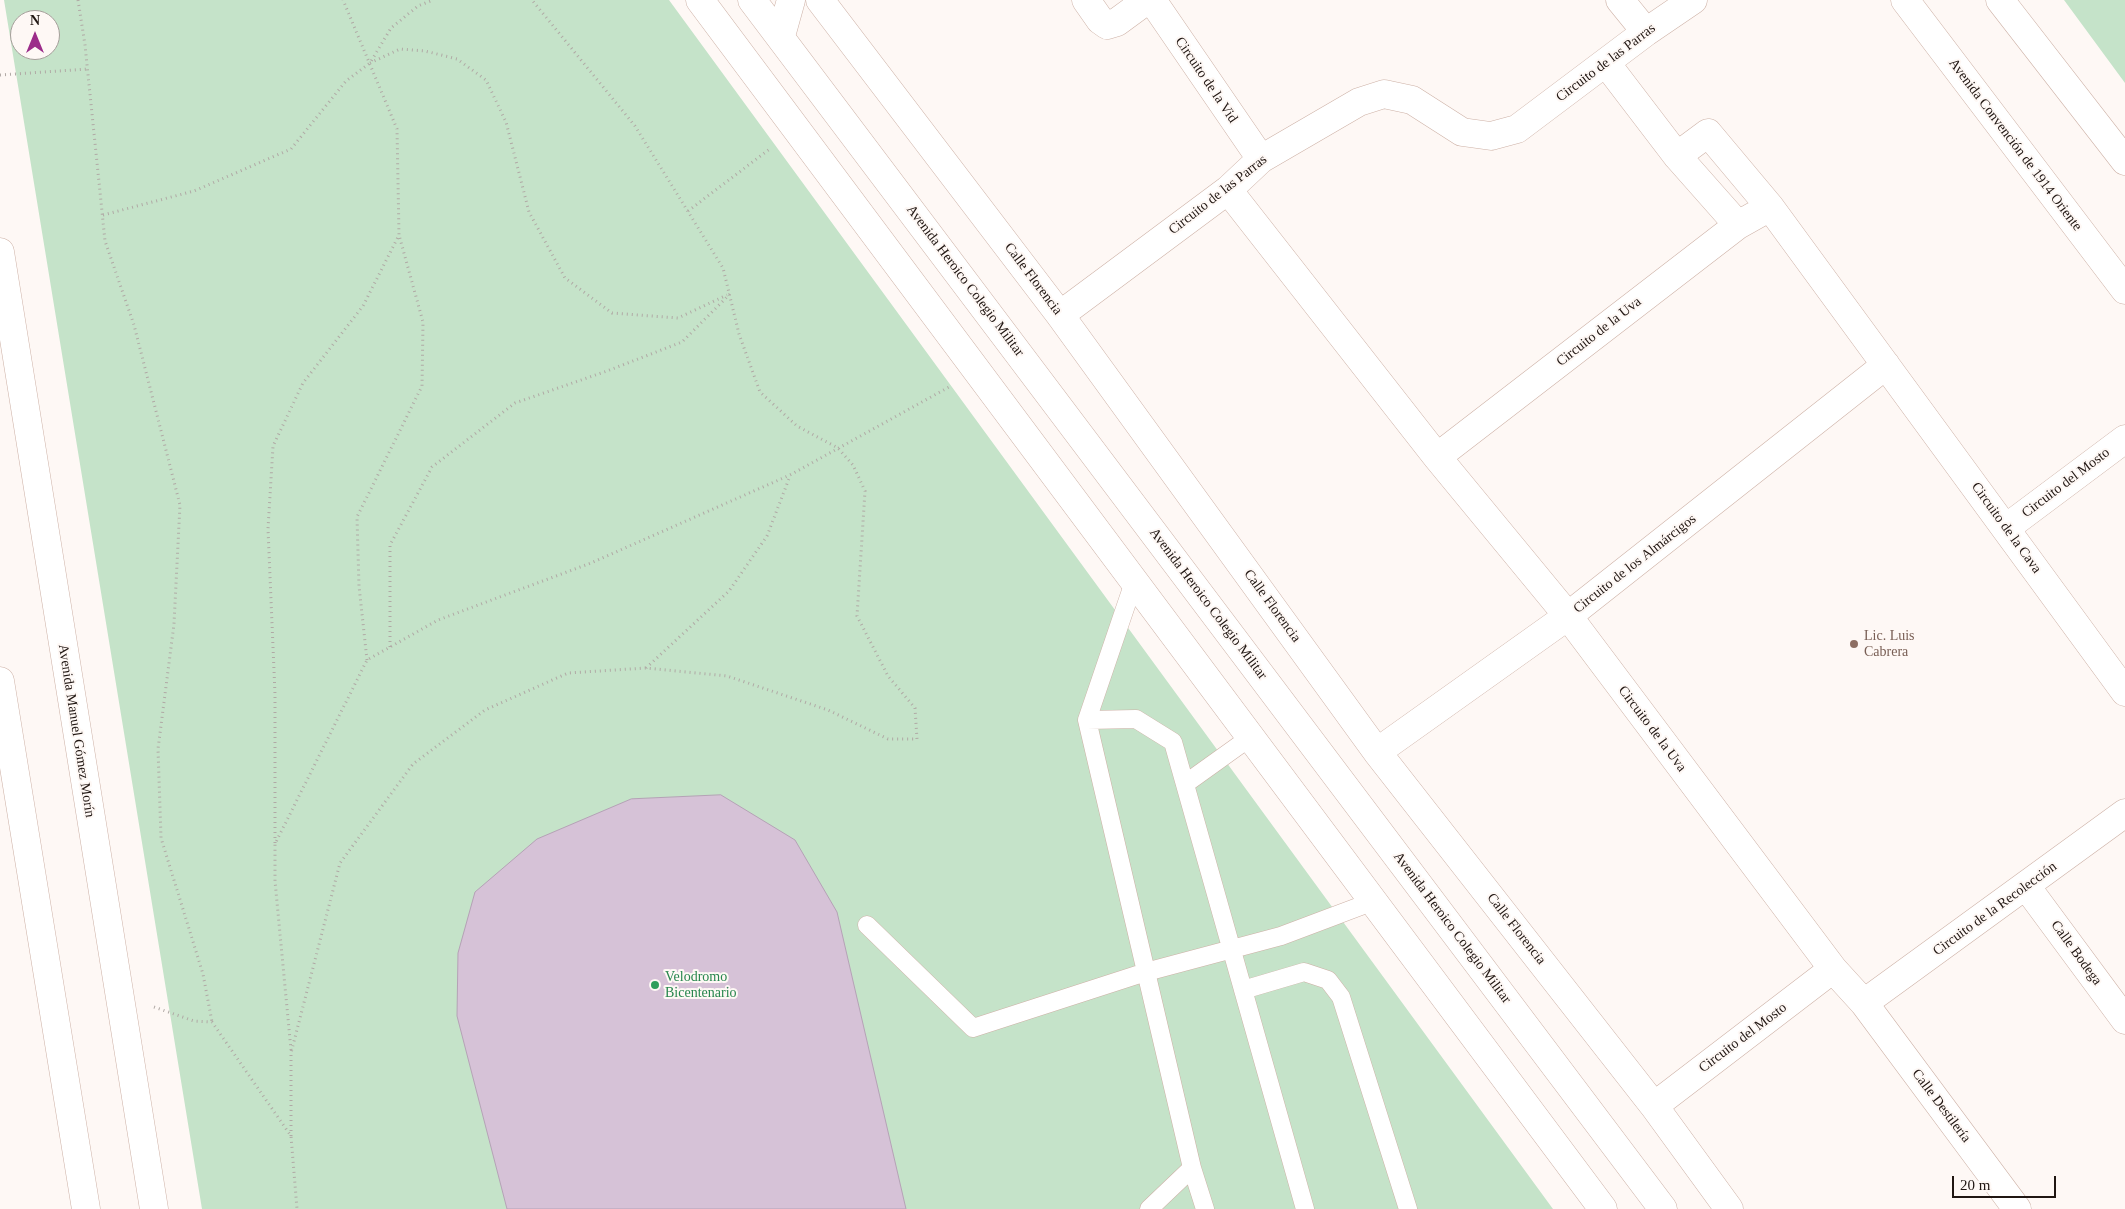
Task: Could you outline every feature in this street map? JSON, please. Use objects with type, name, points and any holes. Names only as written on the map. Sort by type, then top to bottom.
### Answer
[{"type":"street","points":[[700,0],[1135,579],[1603,1209]]},
{"type":"street","name":"Avenida Heroico Colegio Militar","points":[[752,0],[1664,1209]]},
{"type":"street","points":[[781,36],[791,0]]},
{"type":"street","name":"Calle Florencia","points":[[820,0],[1060,315],[1377,752],[1654,1106],[1729,1209]]},
{"type":"street","points":[[1086,0],[1100,20],[1107,25],[1117,22],[1147,0]]},
{"type":"street","name":"Circuito de la Vid","points":[[1152,0],[1261,159]]},
{"type":"street","points":[[1620,0],[1646,32]]},
{"type":"street","name":"Circuito de las Parras","points":[[1060,315],[1228,190],[1261,159],[1359,102],[1384,94],[1412,100],[1462,132],[1491,136],[1517,129],[1646,32],[1693,0]]},
{"type":"street","name":"Avenida Convención de 1914 Oriente","points":[[1905,0],[2125,290]]},
{"type":"street","points":[[2000,0],[2125,161]]},
{"type":"street","points":[[1606,63],[1677,156],[1738,225]]},
{"type":"street","points":[[1677,156],[1708,133],[1770,207],[1886,365]]},
{"type":"street","name":"Circuito de la Uva","points":[[1228,190],[1437,456],[1568,616],[1832,969],[1864,1003]]},
{"type":"street","name":"Circuito de la Uva","points":[[1437,456],[1738,225],[1770,207]]},
{"type":"street","name":"Avenida Manuel Gómez Morín","points":[[0,252],[154,1209]]},
{"type":"street","name":"Circuito de la Cava","points":[[1886,365],[2125,692]]},
{"type":"street","name":"Circuito de los Almárcigos","points":[[1377,752],[1568,616],[1886,365]]},
{"type":"street","points":[[0,373],[26,419]]},
{"type":"street","name":"Circuito del Mosto","points":[[2006,528],[2125,439]]},
{"type":"street","points":[[0,681],[86,1209]]},
{"type":"street","name":"Circuito de la Recolección","points":[[1864,1003],[2125,813]]},
{"type":"street","name":"Calle Bodega","points":[[2026,886],[2125,1020]]},
{"type":"street","name":"Circuito del Mosto","points":[[1654,1106],[1832,969]]},
{"type":"street","name":"Calle Destilería","points":[[1864,1003],[2017,1209]]},
{"type":"lane","points":[[1135,579],[1087,720],[1192,1168],[1205,1209]]},
{"type":"lane","points":[[1087,720],[1136,719],[1173,742],[1305,1209]]},
{"type":"lane","points":[[1186,784],[1252,736]]},
{"type":"lane","points":[[867,925],[973,1028],[1146,972],[1281,936],[1374,901]]},
{"type":"lane","points":[[1243,990],[1304,972],[1328,980],[1340,998],[1408,1209]]},
{"type":"lane","points":[[1150,1209],[1192,1168]]},
{"type":"path","points":[[78,0],[88,69],[105,241],[134,325],[180,505],[174,624],[158,749],[161,838],[203,974],[212,1022],[291,1136]]},
{"type":"path","points":[[275,844],[367,660],[359,586],[357,517],[422,386],[423,322],[399,235],[397,129],[343,0]]},
{"type":"path","points":[[370,63],[391,28],[418,6],[433,0]]},
{"type":"path","points":[[291,1053],[340,863],[413,764],[485,710],[568,672],[646,668],[727,676],[828,710],[888,739],[917,739],[915,708],[888,676],[856,616],[865,491],[853,465],[838,448],[797,426],[760,392],[739,334],[723,268],[635,126],[532,0]]},
{"type":"path","points":[[102,215],[194,191],[291,149],[346,81],[370,63],[400,48],[425,51],[457,59],[486,80],[506,122],[529,212],[565,278],[612,313],[678,318],[730,294]]},
{"type":"path","points":[[0,75],[88,69]]},
{"type":"path","points":[[688,211],[797,129]]},
{"type":"path","points":[[297,1209],[291,1136],[291,1053],[275,881],[275,694],[268,529],[273,446],[302,383],[363,306],[399,235]]},
{"type":"path","points":[[390,647],[390,545],[432,467],[515,403],[607,371],[682,342],[730,294]]},
{"type":"path","points":[[367,660],[438,620],[591,562],[790,475],[979,371]]},
{"type":"path","points":[[646,668],[729,591],[767,536],[790,475]]},
{"type":"path","points":[[119,995],[194,1021],[212,1022]]},
{"type":"green space","points":[[4,0],[669,0],[1553,1209],[202,1209],[14,60],[60,60],[60,10],[10,10],[10,37]]},
{"type":"green space","points":[[2064,0],[2125,0],[2125,83]]},
{"type":"building","name":"Velodromo Bicentenario","points":[[721,795],[795,840],[837,912],[906,1209],[507,1209],[457,1016],[458,953],[475,892],[537,839],[631,799]]},
{"type":"place","name":"Lic. Luis Cabrera","points":[[1854,644]]},
{"type":"place","name":"Velodromo Bicentenario","points":[[655,985]]}]
